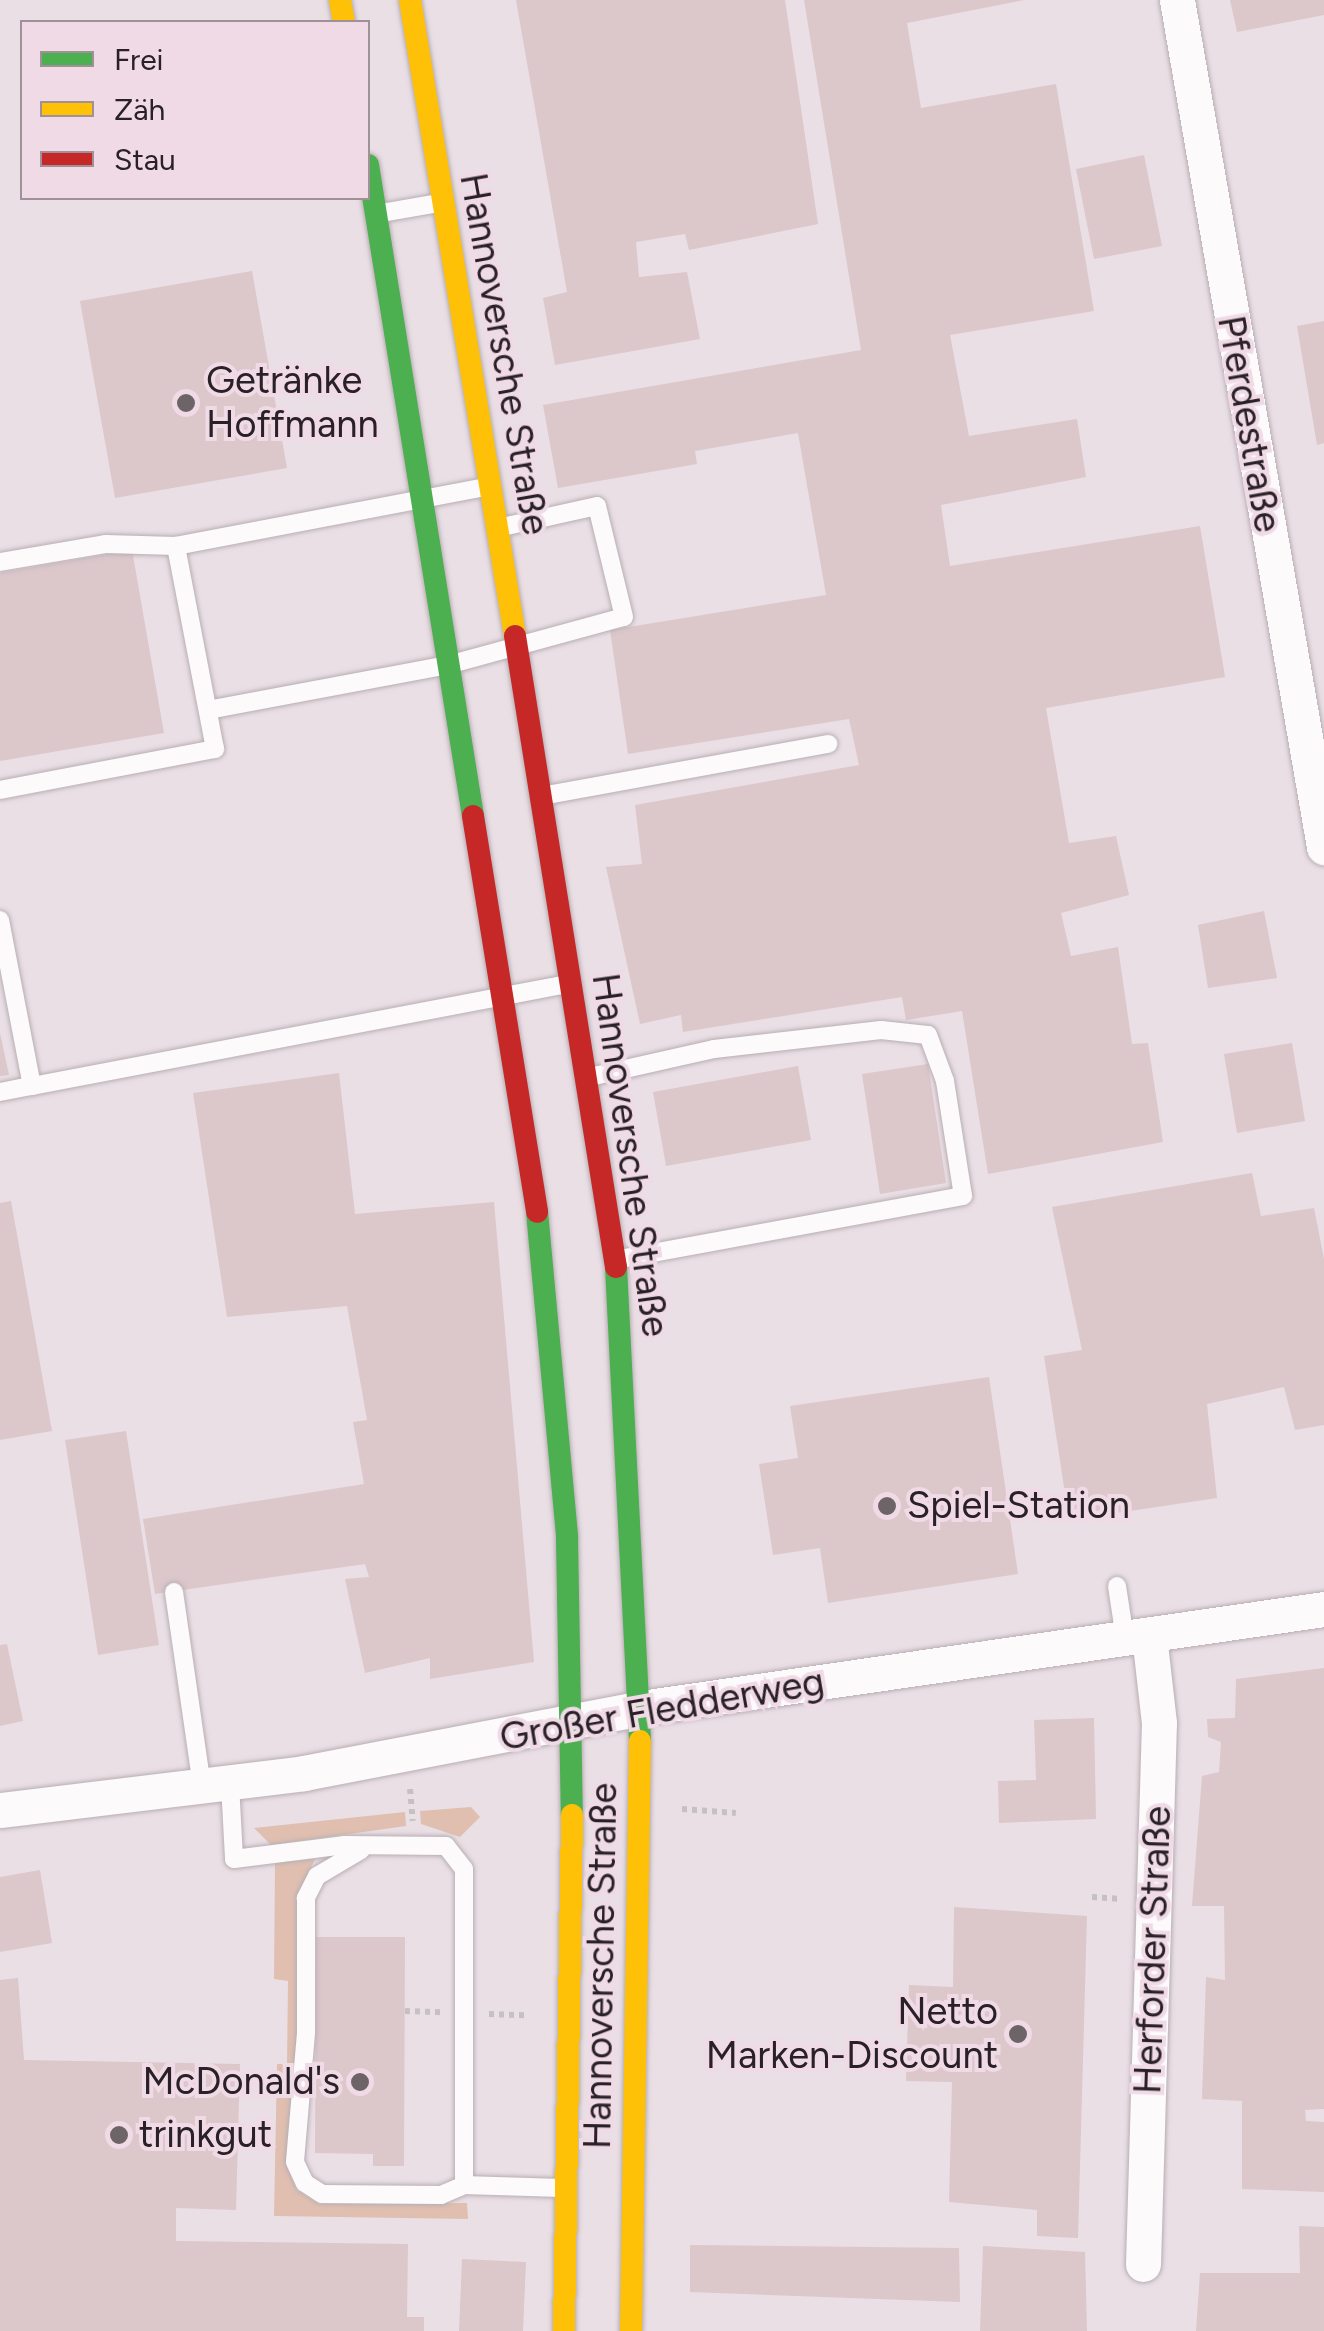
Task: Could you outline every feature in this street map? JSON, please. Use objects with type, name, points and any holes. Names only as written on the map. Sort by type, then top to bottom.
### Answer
[{"type":"main road","name":"Hannoversche Straße","points":[[410,0],[497,528],[520,644],[616,1260],[641,1708],[631,2331]]},
{"type":"main road","name":"Hannoversche Straße","points":[[370,177],[540,1234],[566,1538],[573,1726],[564,2331]]},
{"type":"street","name":"Pferdestraße","points":[[1177,0],[1324,848]]},
{"type":"street","name":"Großer Fledderweg","points":[[0,1810],[216,1785],[573,1726],[641,1708],[1324,1609]]},
{"type":"street","name":"Herforder Straße","points":[[1137,1637],[1159,1722],[1143,2264]]},
{"type":"lane","points":[[376,214],[443,202]]},
{"type":"lane","points":[[0,562],[106,544],[176,546],[490,486]]},
{"type":"lane","points":[[208,710],[448,664],[624,617],[597,506],[497,528]]},
{"type":"lane","points":[[0,790],[215,748],[176,546]]},
{"type":"lane","points":[[542,796],[828,744]]},
{"type":"lane","points":[[0,920],[32,1086]]},
{"type":"lane","points":[[0,1092],[572,983]]},
{"type":"lane","points":[[588,1077],[714,1048],[882,1030],[928,1035],[945,1081],[963,1196],[616,1260]]},
{"type":"lane","points":[[1116,1586],[1137,1637]]},
{"type":"lane","points":[[174,1592],[234,1859],[345,1845],[361,1850],[446,1846],[464,1869],[464,2185]]},
{"type":"lane","points":[[361,1850],[316,1876],[306,1898],[306,2033],[295,2162],[305,2183],[322,2194],[441,2194],[464,2185],[566,2189]]},
{"type":"path","points":[[407,1756],[416,1847]]},
{"type":"shaded area","points":[[471,1807],[480,1817],[460,1837],[421,1824],[420,1811]]},
{"type":"shaded area","points":[[405,1812],[406,1826],[271,1845],[254,1828]]},
{"type":"shaded area","points":[[315,1859],[297,1897],[297,2034],[286,2164],[297,2190],[319,2204],[467,2203],[468,2219],[274,2216],[277,2064],[287,2064],[288,1981],[274,1979],[275,1863]]},
{"type":"building","points":[[516,0],[785,0],[818,224],[689,250],[685,234],[636,242],[639,277],[687,272],[700,339],[555,365],[543,298],[567,292]]},
{"type":"building","points":[[804,0],[1024,0],[907,23],[921,108],[1056,84],[1094,311],[950,335],[969,436],[1077,419],[1086,477],[941,505],[950,566],[1200,526],[1225,677],[1046,708],[1069,843],[1116,836],[1129,895],[1061,913],[1071,956],[1118,947],[1132,1044],[1148,1043],[1163,1142],[988,1174],[962,1011],[906,1020],[902,997],[683,1032],[681,1015],[640,1024],[606,867],[642,864],[635,805],[859,765],[849,719],[628,754],[610,630],[826,595],[798,433],[695,451],[697,464],[558,488],[543,405],[861,350]]},
{"type":"building","points":[[1230,0],[1324,0],[1324,15],[1237,32]]},
{"type":"building","points":[[1144,155],[1162,246],[1094,259],[1076,169]]},
{"type":"building","name":"Getränke Hoffmann","points":[[252,271],[287,468],[115,498],[80,301]]},
{"type":"building","points":[[1324,321],[1324,443],[1317,445],[1297,326]]},
{"type":"building","points":[[132,550],[164,733],[0,761],[0,573]]},
{"type":"building","points":[[1264,911],[1277,978],[1208,988],[1198,925]]},
{"type":"building","points":[[0,1033],[9,1075],[0,1076]]},
{"type":"building","points":[[1292,1043],[1305,1121],[1237,1133],[1224,1054]]},
{"type":"building","points":[[928,1064],[946,1183],[880,1194],[862,1074]]},
{"type":"building","points":[[798,1066],[811,1140],[666,1166],[653,1092]]},
{"type":"building","points":[[339,1073],[355,1214],[494,1202],[534,1662],[430,1679],[430,1658],[365,1673],[345,1579],[369,1577],[365,1564],[155,1594],[143,1519],[364,1484],[353,1422],[367,1420],[347,1306],[227,1317],[193,1093]]},
{"type":"building","points":[[1252,1173],[1261,1216],[1314,1208],[1324,1259],[1324,1425],[1295,1430],[1284,1387],[1207,1404],[1217,1498],[1069,1520],[1044,1356],[1082,1350],[1052,1207]]},
{"type":"building","points":[[11,1201],[52,1431],[0,1440],[0,1203]]},
{"type":"building","name":"Spiel-Station","points":[[989,1377],[1018,1574],[828,1603],[820,1548],[773,1555],[759,1464],[798,1458],[790,1406]]},
{"type":"building","points":[[126,1431],[159,1645],[98,1655],[65,1440]]},
{"type":"building","points":[[7,1644],[23,1721],[0,1726],[0,1645]]},
{"type":"building","points":[[1324,1668],[1324,2109],[1305,2110],[1306,2121],[1324,2122],[1324,2192],[1242,2189],[1242,2101],[1202,2099],[1206,1977],[1225,1980],[1224,1906],[1192,1906],[1202,1776],[1219,1772],[1221,1742],[1208,1737],[1207,1719],[1235,1718],[1236,1679]]},
{"type":"building","points":[[1094,1718],[1096,1819],[999,1823],[998,1781],[1036,1780],[1034,1720]]},
{"type":"building","points":[[40,1870],[52,1943],[0,1952],[0,1877]]},
{"type":"building","name":"Netto Marken-Discount","points":[[954,1907],[1087,1916],[1078,2238],[1037,2236],[1037,2210],[949,2202],[952,2082],[906,2081],[909,1985],[953,1987]]},
{"type":"building","name":"McDonald's","points":[[316,1937],[405,1937],[404,2166],[373,2166],[373,2154],[315,2153]]},
{"type":"building","points":[[18,1978],[24,2060],[240,2064],[236,2210],[176,2208],[176,2241],[408,2244],[407,2317],[424,2317],[424,2331],[0,2331],[0,1980]]},
{"type":"building","points":[[1299,2226],[1324,2227],[1324,2331],[1196,2331],[1200,2273],[1300,2273]]},
{"type":"building","points":[[690,2245],[959,2248],[960,2302],[690,2292]]},
{"type":"building","points":[[983,2246],[1085,2252],[1087,2331],[980,2331]]},
{"type":"building","points":[[462,2259],[526,2262],[523,2331],[459,2331]]},
{"type":"traffic: fast","points":[[370,177],[473,816]]},
{"type":"traffic: fast","points":[[537,1212],[567,1538],[572,1815]]},
{"type":"traffic: fast","points":[[616,1267],[640,1741]]},
{"type":"traffic: slow","points":[[340,0],[344,20]]},
{"type":"traffic: slow","points":[[410,0],[515,636]]},
{"type":"traffic: slow","points":[[631,2331],[640,1741]]},
{"type":"traffic: slow","points":[[564,2331],[572,1815]]},
{"type":"traffic: jam","points":[[515,636],[616,1267]]},
{"type":"traffic: jam","points":[[473,816],[537,1212]]},
{"type":"place","name":"Getränke Hoffmann","points":[[186,403]]},
{"type":"place","name":"Spiel-Station","points":[[887,1506]]},
{"type":"place","name":"Netto Marken-Discount","points":[[1018,2034]]},
{"type":"place","name":"McDonald's","points":[[360,2082]]},
{"type":"place","name":"trinkgut","points":[[119,2135]]}]
